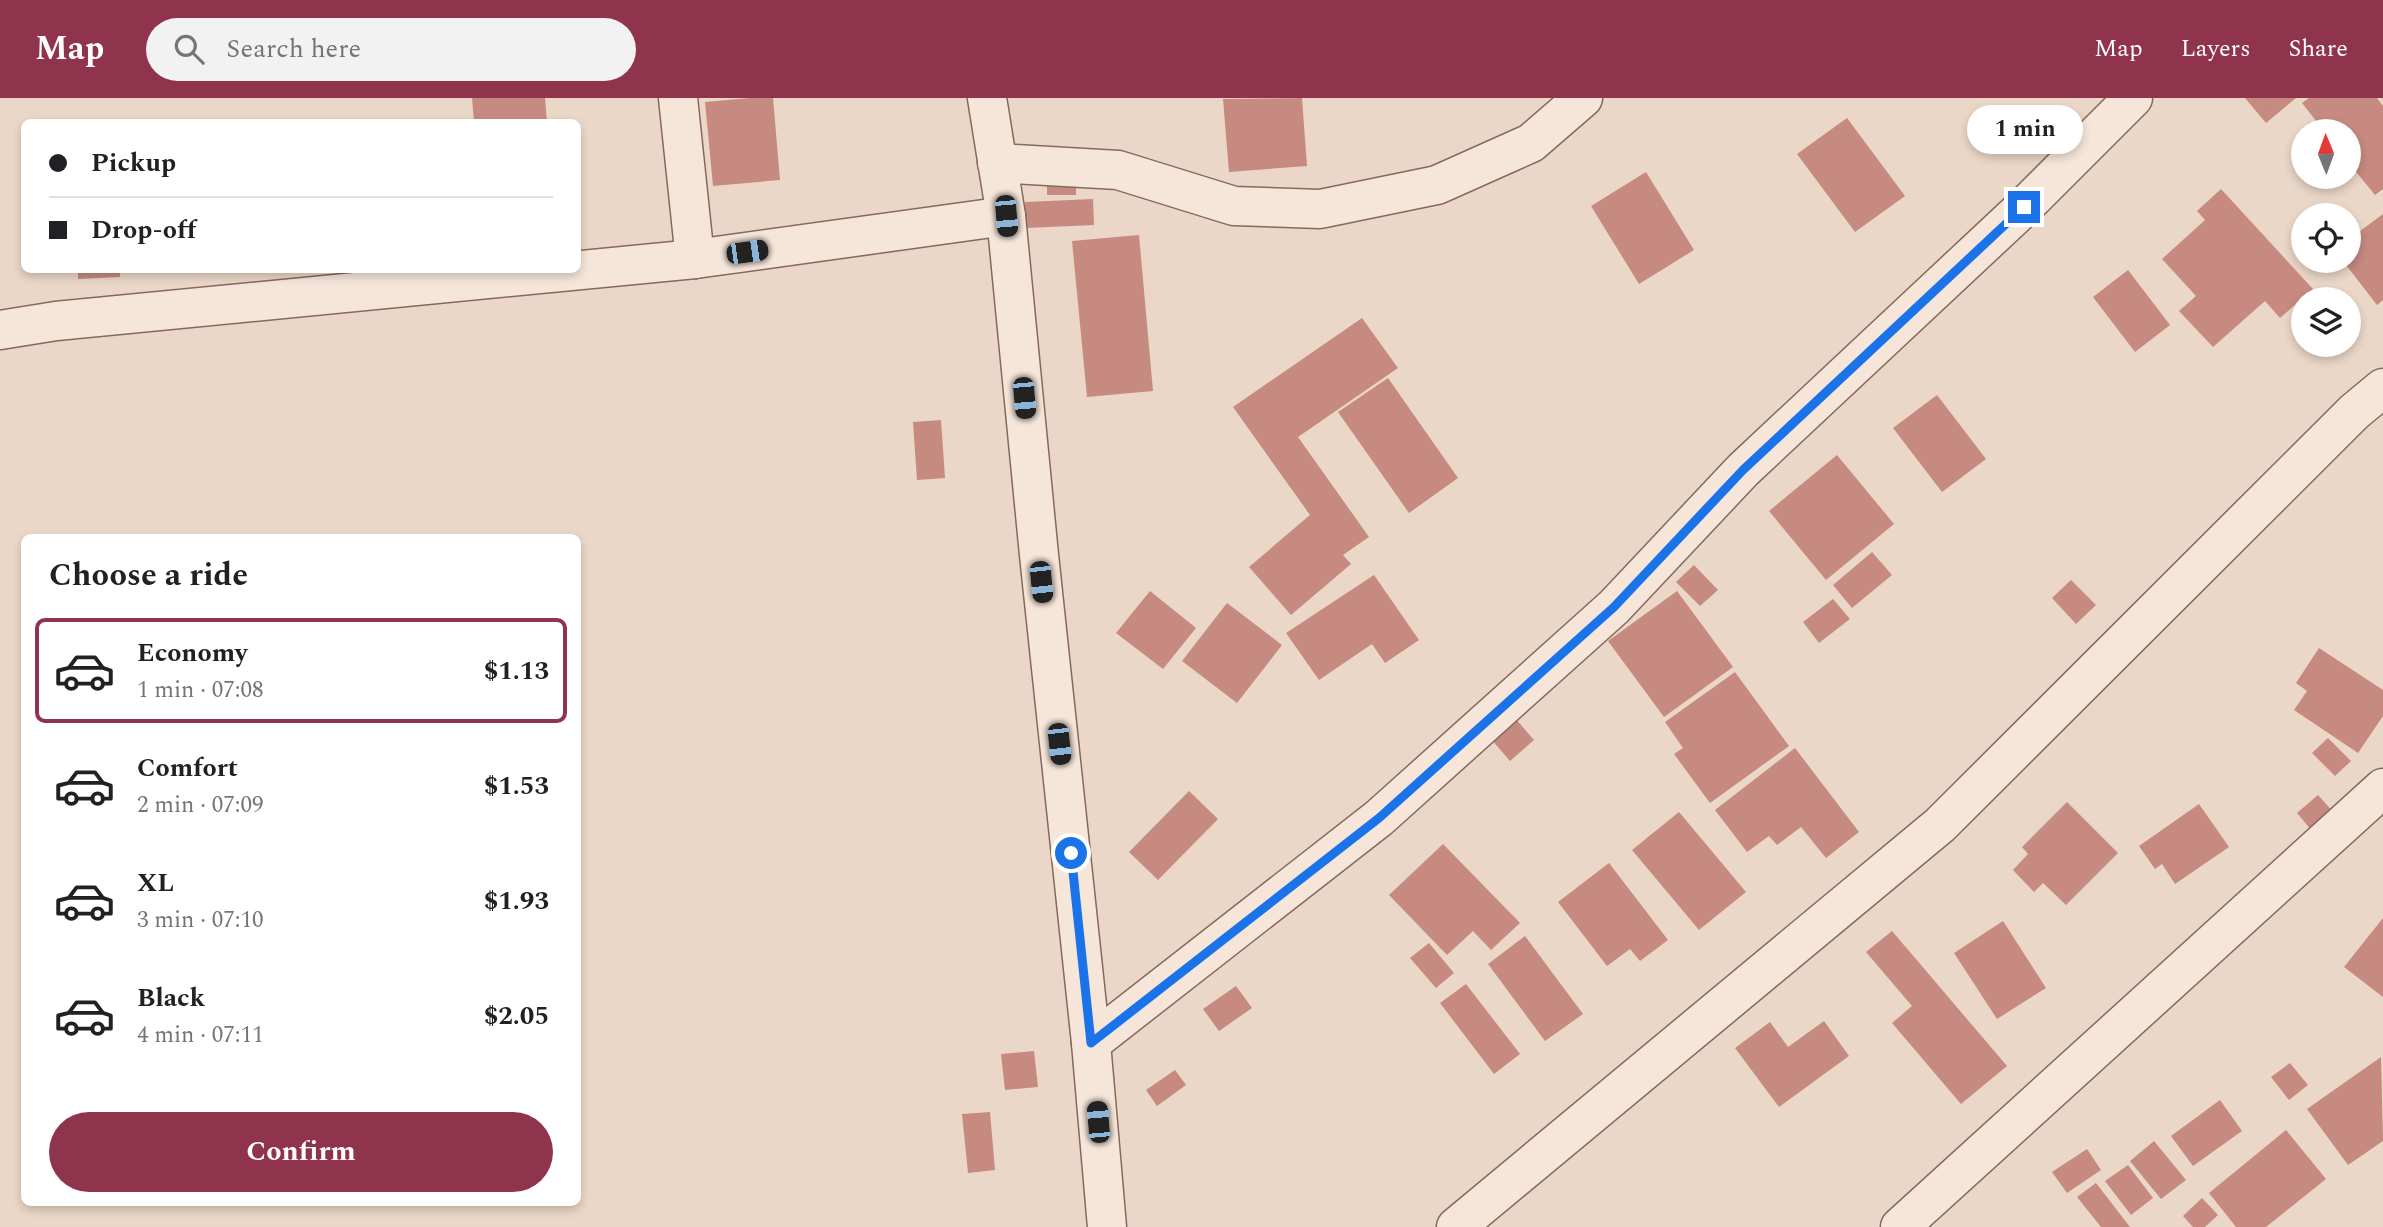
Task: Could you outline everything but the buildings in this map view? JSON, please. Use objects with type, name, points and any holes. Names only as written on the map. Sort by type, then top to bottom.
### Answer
[{"type":"street","points":[[678,98],[695,259]]},
{"type":"street","points":[[987,98],[1006,216],[1038,555],[1091,1043],[1107,1227]]},
{"type":"street","points":[[996,163],[1118,170],[1234,206],[1320,209],[1437,185],[1531,143],[1583,98]]},
{"type":"street","points":[[1091,1043],[1379,818],[1614,607],[1743,470],[2024,207],[2133,98]]},
{"type":"street","points":[[581,270],[695,259],[1006,216]]},
{"type":"street","points":[[0,330],[56,321],[551,273]]},
{"type":"street","points":[[1456,1227],[1940,825],[2354,412],[2383,388]]},
{"type":"street","points":[[1900,1227],[2383,788]]},
{"type":"route","points":[[1071,853],[1091,1043],[1379,818],[1614,607],[1743,470],[2024,207]]}]
